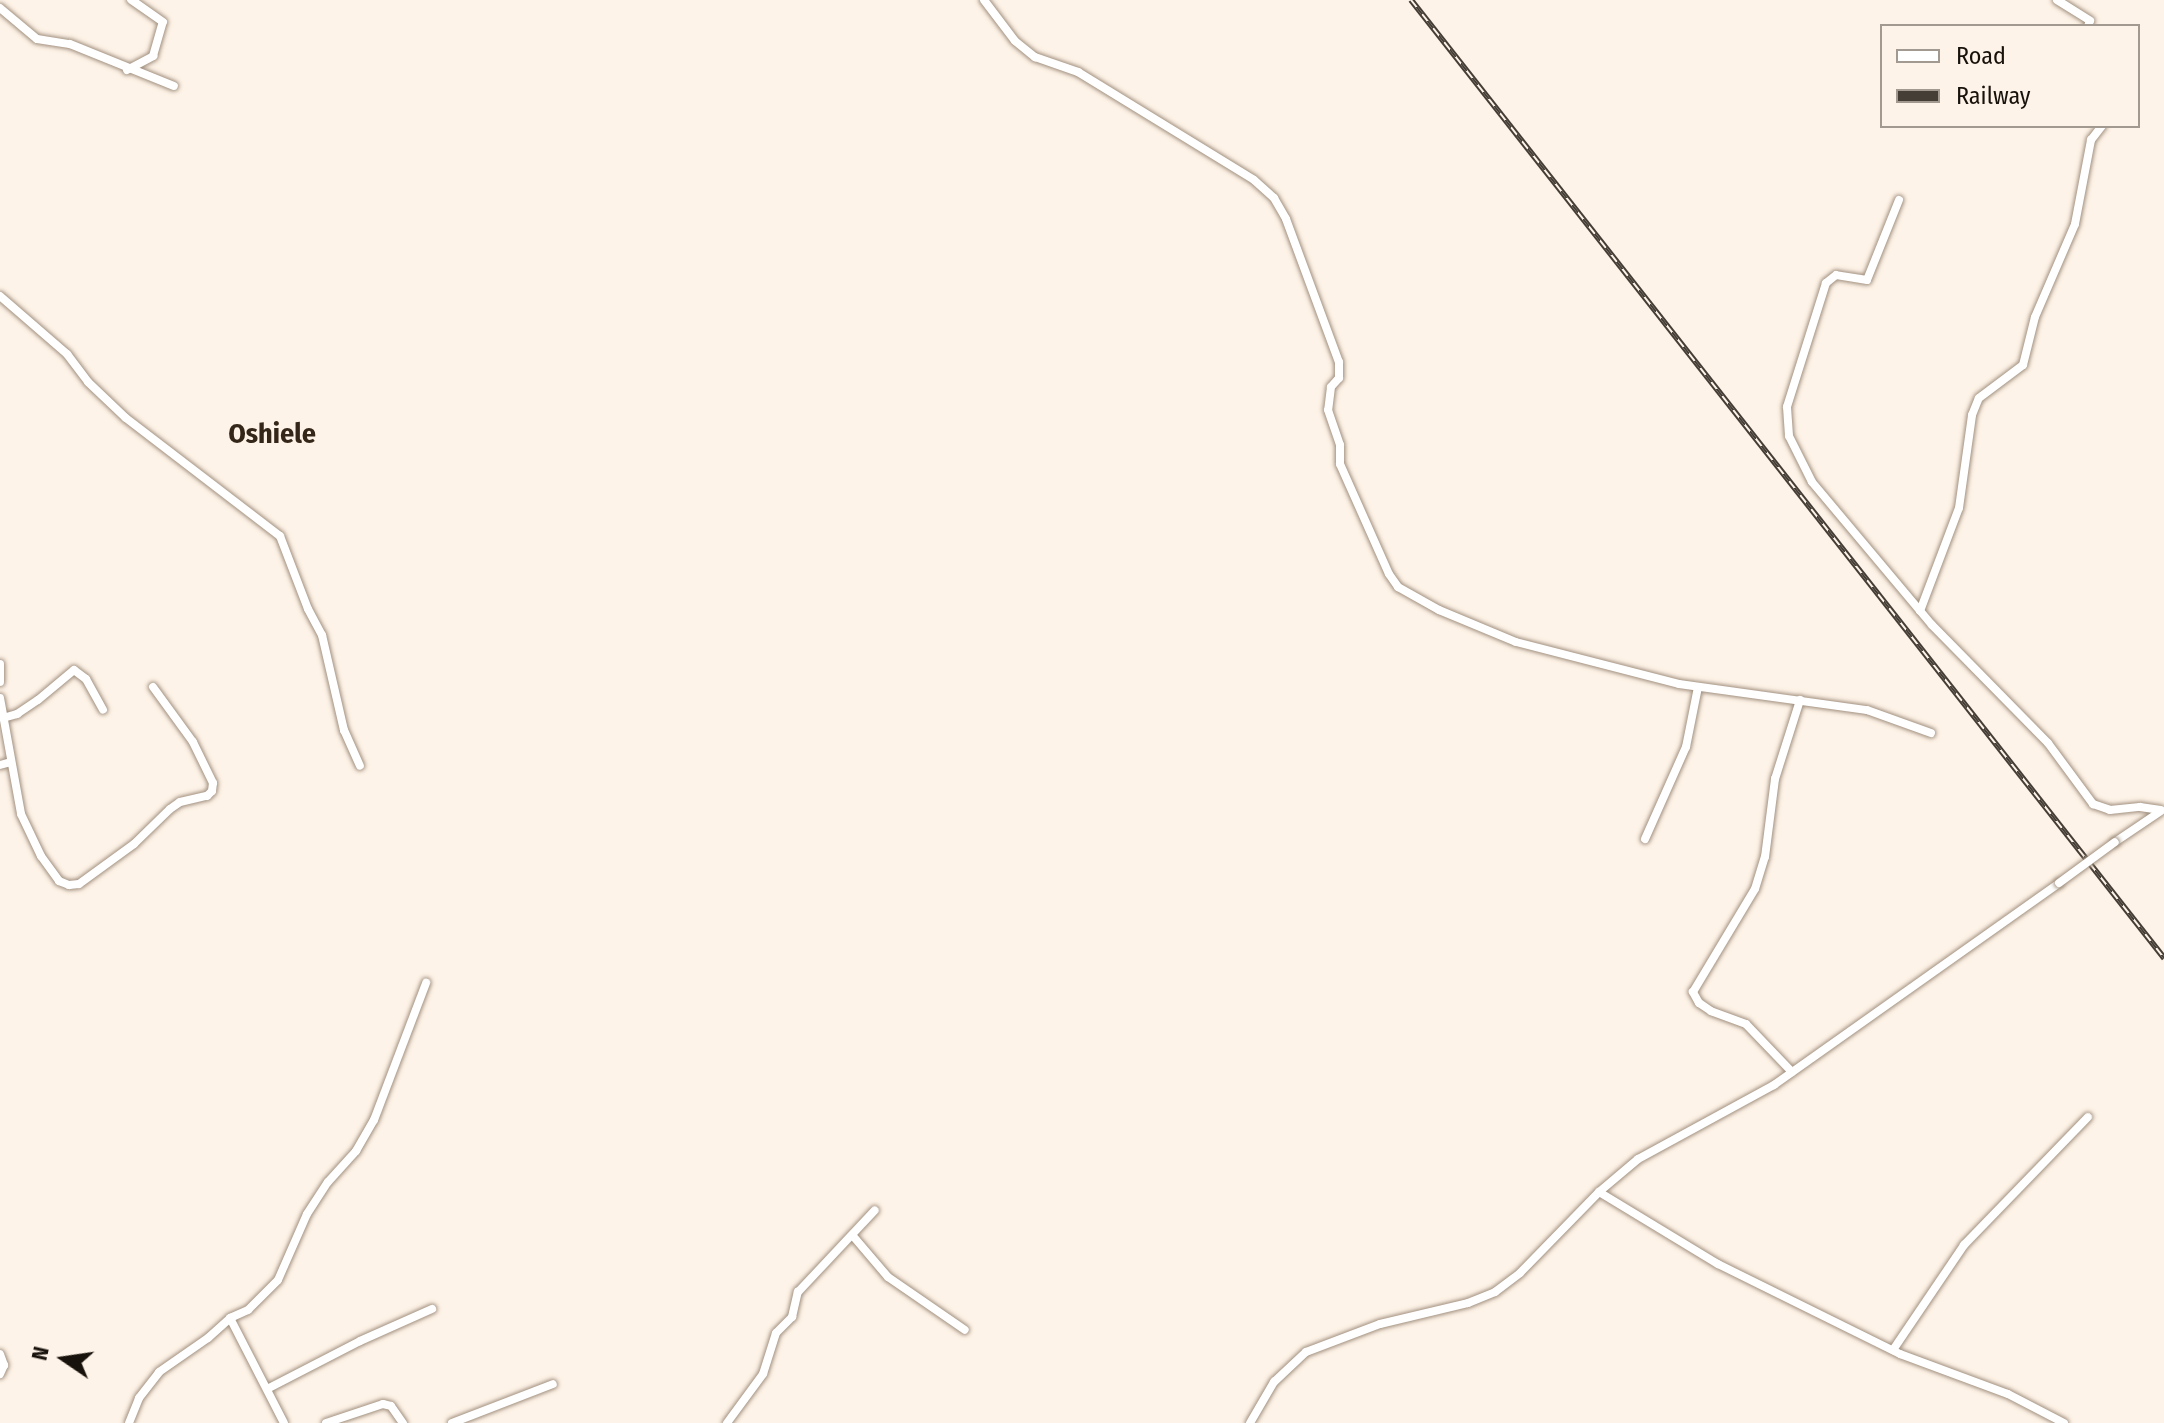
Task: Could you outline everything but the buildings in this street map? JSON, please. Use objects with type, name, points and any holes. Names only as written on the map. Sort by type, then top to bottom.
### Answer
[{"type":"street","points":[[127,70],[153,56],[163,22],[131,0]]},
{"type":"street","points":[[984,0],[1015,41],[1035,57],[1078,72],[1254,180],[1274,198],[1286,219],[1339,362],[1339,378],[1331,387],[1328,410],[1340,445],[1340,464],[1389,574],[1398,587],[1439,610],[1516,642],[1698,687],[1867,710],[1931,733]]},
{"type":"street","points":[[2057,0],[2090,21],[2089,24]]},
{"type":"street","points":[[0,8],[37,39],[70,44],[127,70],[174,86]]},
{"type":"street","points":[[1920,611],[1959,508],[1972,415],[1979,398],[2023,365],[2035,317],[2075,224],[2091,140],[2100,128]]},
{"type":"street","points":[[1899,200],[1867,280],[1836,275],[1826,283],[1787,407],[1789,436],[1812,482],[1920,611],[2048,743],[2093,804],[2110,810],[2140,807],[2163,810]]},
{"type":"street","points":[[0,296],[67,354],[88,382],[126,418],[280,536],[308,609],[322,635],[344,730],[360,766]]},
{"type":"street","points":[[0,664],[0,682]]},
{"type":"street","points":[[3,718],[17,714],[38,700],[74,670],[86,679],[103,710]]},
{"type":"street","points":[[0,698],[21,814],[41,856],[59,881],[79,884],[134,844],[180,802],[207,796],[212,791],[213,783],[193,742],[153,687]]},
{"type":"street","points":[[1645,839],[1686,747],[1698,687]]},
{"type":"street","points":[[1792,1072],[1746,1024],[1711,1011],[1699,1003],[1693,992],[1755,889],[1765,857],[1775,779],[1800,700]]},
{"type":"street","points":[[0,765],[11,762]]},
{"type":"street","points":[[1250,1423],[1274,1382],[1306,1352],[1380,1324],[1468,1303],[1495,1292],[1520,1273],[1599,1192],[1661,1145],[1792,1072],[2163,810]]},
{"type":"street","points":[[129,1423],[139,1398],[159,1372],[230,1318],[248,1310],[278,1280],[307,1214],[365,1136],[426,983]]},
{"type":"street","points":[[1893,1350],[1964,1245],[2088,1117]]},
{"type":"street","points":[[1599,1192],[1718,1264],[1893,1350],[2008,1394],[2064,1423]]},
{"type":"street","points":[[727,1423],[763,1374],[776,1333],[792,1317],[798,1292],[827,1257],[853,1236],[875,1210]]},
{"type":"street","points":[[853,1236],[888,1277],[965,1330]]},
{"type":"street","points":[[269,1388],[360,1341],[432,1309]]},
{"type":"street","points":[[230,1318],[261,1379],[269,1388],[284,1423]]},
{"type":"street","points":[[0,1354],[4,1365],[0,1374]]},
{"type":"street","points":[[452,1423],[553,1384]]},
{"type":"street","points":[[326,1423],[383,1404],[391,1406],[403,1423]]},
{"type":"railway","points":[[1411,0],[2164,958]]},
{"type":"district","name":"Oshiele","points":[[272,434]]}]
